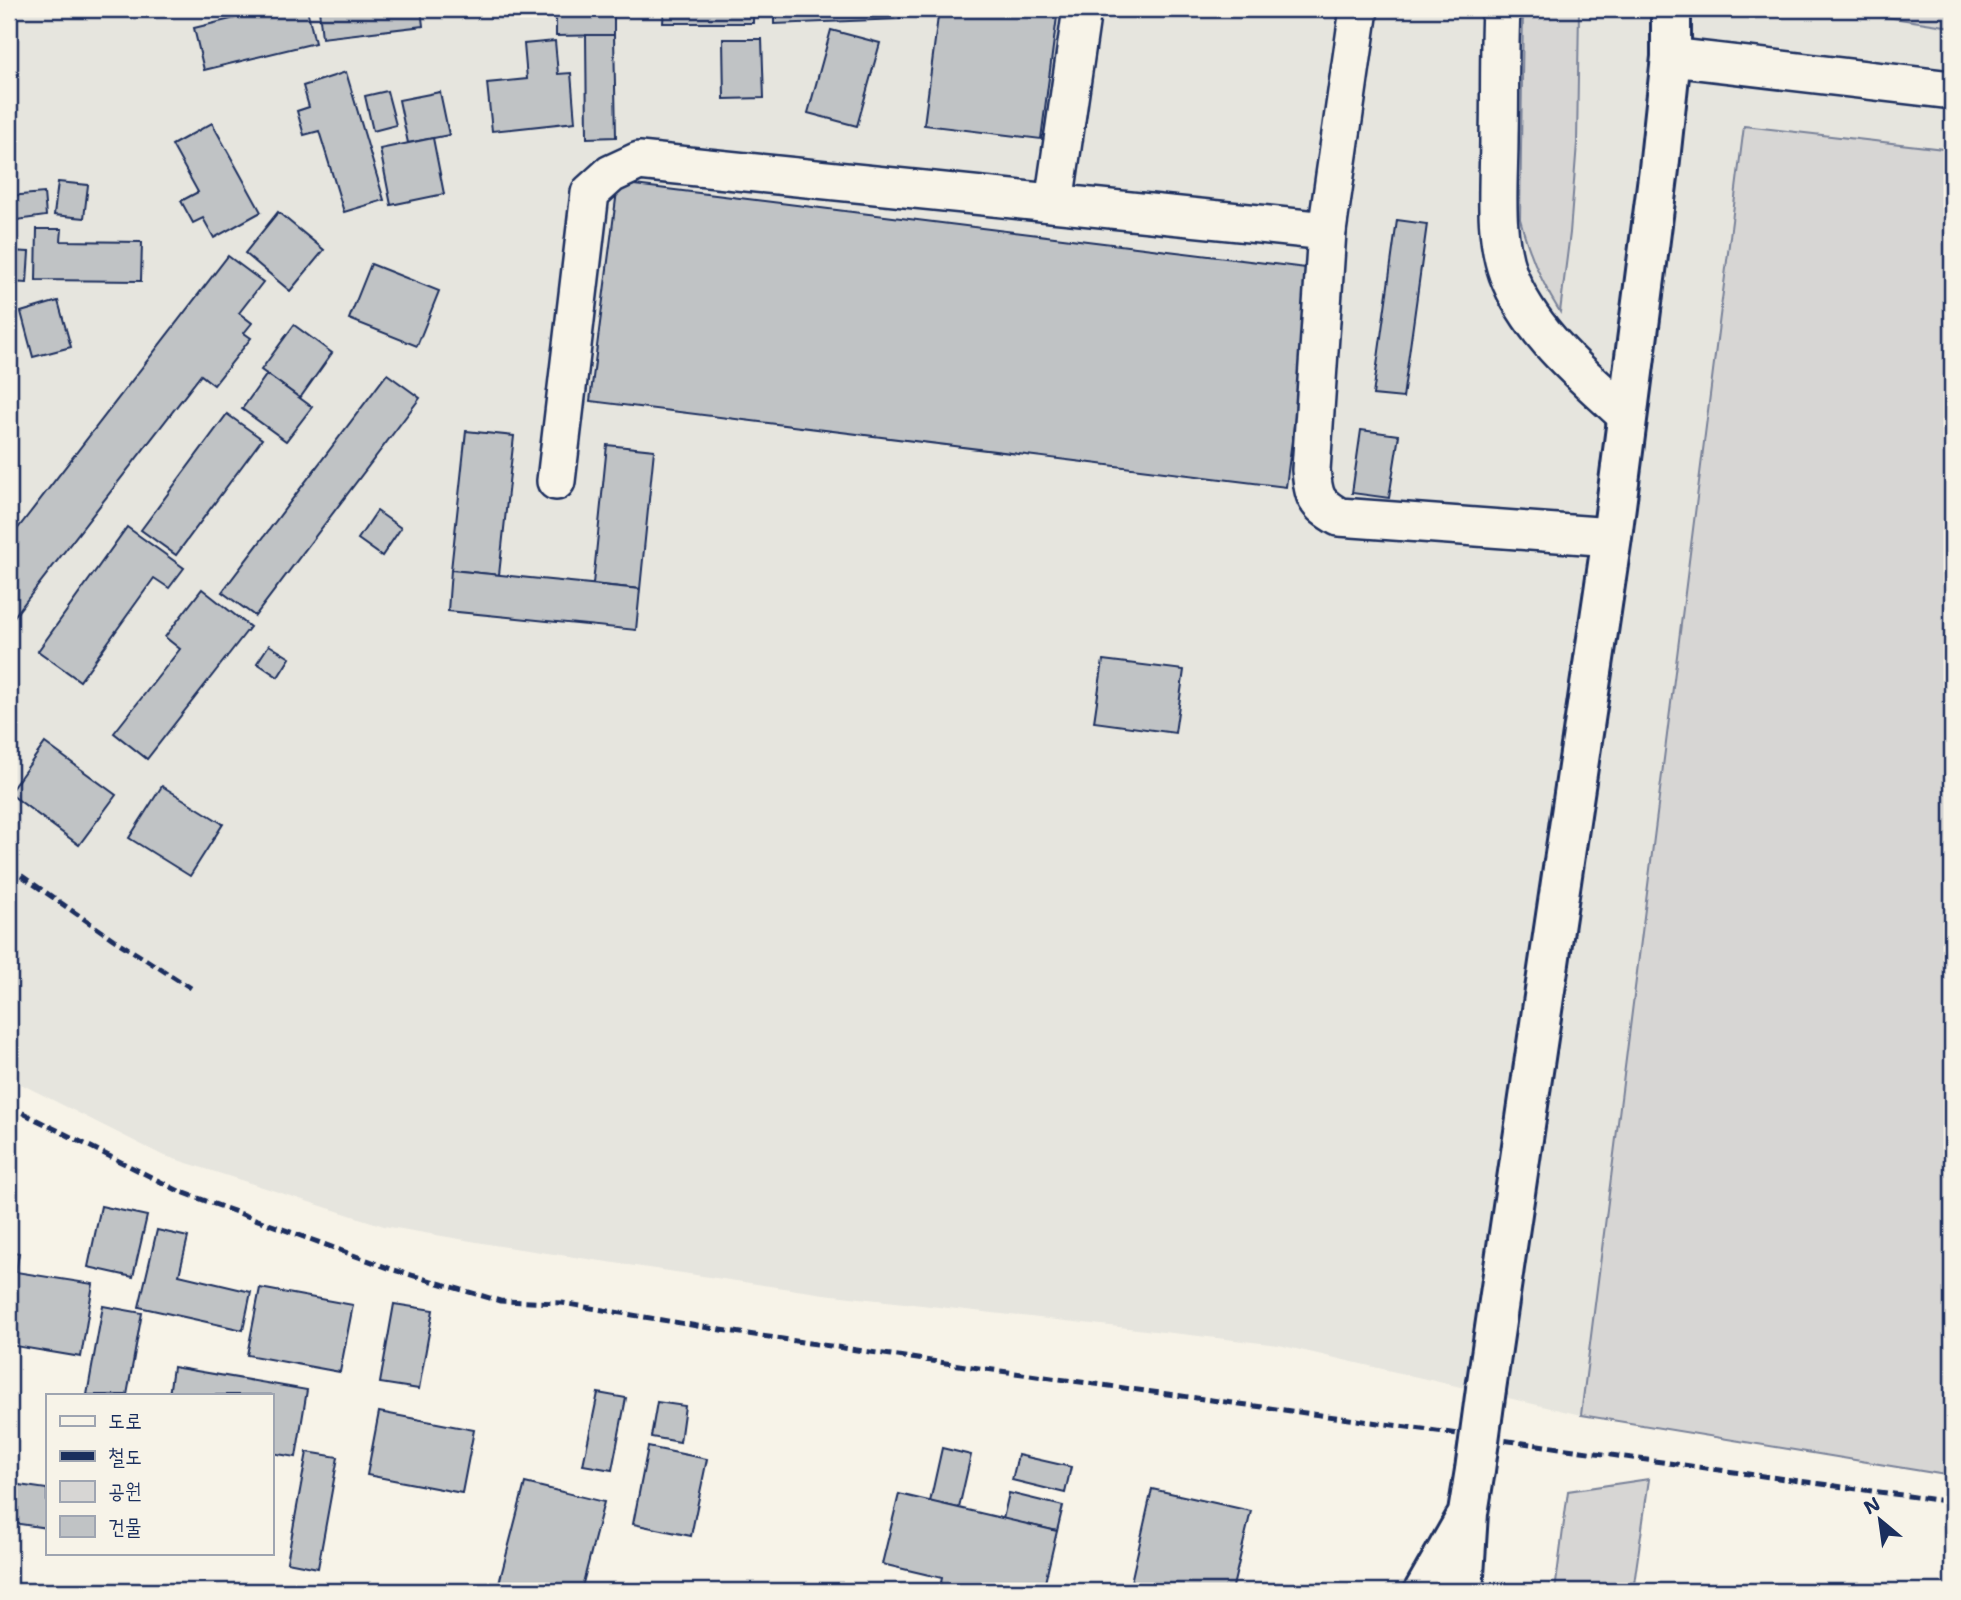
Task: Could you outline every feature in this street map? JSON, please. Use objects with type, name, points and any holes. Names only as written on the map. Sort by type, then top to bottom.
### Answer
[{"type":"highway","points":[[1463,1591],[1468,1513],[1612,537],[1659,169],[1671,57],[1671,9]]},
{"type":"highway","points":[[1424,1591],[1468,1513]]},
{"type":"lane","points":[[1054,203],[1082,9]]},
{"type":"lane","points":[[1359,9],[1327,231],[1311,470],[1314,494],[1321,506],[1339,517],[1612,537]]},
{"type":"lane","points":[[1501,9],[1498,237],[1509,275],[1542,330],[1569,362],[1627,416]]},
{"type":"lane","points":[[1671,57],[1952,90]]},
{"type":"lane","points":[[556,481],[590,193],[611,174],[639,161],[1327,231]]},
{"type":"shaded area","points":[[9,9],[1952,9],[1952,1476],[1581,1415],[1279,1345],[824,1294],[384,1226],[162,1155],[9,1078]]},
{"type":"green space","points":[[1523,9],[1579,9],[1577,143],[1560,312],[1536,267],[1520,219]]},
{"type":"green space","points":[[1834,9],[1952,9],[1952,27]]},
{"type":"green space","points":[[1744,126],[1952,150],[1952,1476],[1581,1415]]},
{"type":"green space","points":[[1649,1479],[1633,1591],[1555,1591],[1568,1491]]},
{"type":"building","points":[[272,9],[307,9],[315,43],[204,70],[194,28]]},
{"type":"building","points":[[319,9],[421,9],[423,26],[322,38]]},
{"type":"building","points":[[556,9],[614,9],[614,35],[556,36]]},
{"type":"building","points":[[664,9],[753,9],[753,23],[663,23]]},
{"type":"building","points":[[774,9],[900,9],[900,19],[774,24]]},
{"type":"building","points":[[939,9],[1058,9],[1041,139],[924,125]]},
{"type":"building","points":[[831,30],[880,43],[857,126],[808,113]]},
{"type":"building","points":[[586,35],[614,35],[616,137],[587,138]]},
{"type":"building","points":[[723,39],[762,39],[764,98],[724,99]]},
{"type":"building","points":[[555,41],[558,74],[571,73],[575,122],[492,131],[487,83],[527,79],[524,44]]},
{"type":"building","points":[[346,72],[384,200],[344,212],[319,131],[304,135],[297,111],[309,107],[303,86]]},
{"type":"building","points":[[387,91],[396,125],[373,131],[365,96]]},
{"type":"building","points":[[440,92],[449,135],[408,143],[399,100]]},
{"type":"building","points":[[212,123],[261,212],[214,238],[203,218],[193,223],[181,201],[198,192],[172,145]]},
{"type":"building","points":[[433,138],[444,194],[391,205],[380,149]]},
{"type":"building","points":[[58,182],[88,185],[84,218],[54,215]]},
{"type":"building","points":[[618,183],[1314,269],[1286,487],[590,401]]},
{"type":"building","points":[[44,193],[46,216],[9,221],[9,196]]},
{"type":"building","points":[[278,212],[324,250],[290,291],[245,253]]},
{"type":"building","points":[[1397,220],[1427,224],[1403,398],[1373,395]]},
{"type":"building","points":[[37,229],[62,229],[61,241],[142,242],[141,281],[36,280]]},
{"type":"building","points":[[9,251],[29,252],[27,283],[9,282]]},
{"type":"building","points":[[228,256],[263,282],[239,313],[252,323],[244,333],[251,338],[214,385],[201,375],[9,623],[9,540]]},
{"type":"building","points":[[371,264],[439,291],[417,346],[349,319]]},
{"type":"building","points":[[58,301],[71,347],[33,357],[21,312]]},
{"type":"building","points":[[294,325],[332,353],[300,398],[261,370]]},
{"type":"building","points":[[267,374],[312,407],[286,441],[242,409]]},
{"type":"building","points":[[387,374],[420,398],[255,616],[222,592]]},
{"type":"building","points":[[227,414],[262,439],[176,555],[141,530]]},
{"type":"building","points":[[1361,430],[1399,435],[1389,498],[1352,493]]},
{"type":"building","points":[[466,431],[514,436],[499,575],[451,570]]},
{"type":"building","points":[[607,445],[654,450],[640,589],[593,584]]},
{"type":"building","points":[[377,511],[401,528],[382,556],[358,539]]},
{"type":"building","points":[[127,527],[184,568],[169,588],[154,578],[80,681],[38,651]]},
{"type":"building","points":[[451,570],[640,589],[636,630],[448,611]]},
{"type":"building","points":[[202,589],[250,627],[147,759],[114,733],[180,649],[165,637]]},
{"type":"building","points":[[269,645],[290,658],[278,677],[257,663]]},
{"type":"building","points":[[1103,660],[1184,670],[1175,733],[1094,722]]},
{"type":"building","points":[[45,743],[116,795],[79,845],[9,793]]},
{"type":"building","points":[[162,786],[223,824],[190,876],[129,838]]},
{"type":"building","points":[[101,1206],[147,1216],[133,1277],[88,1267]]},
{"type":"building","points":[[157,1230],[188,1237],[179,1275],[251,1292],[243,1330],[139,1307]]},
{"type":"building","points":[[9,1251],[19,1253],[16,1272],[93,1284],[81,1357],[9,1345]]},
{"type":"building","points":[[260,1288],[353,1305],[340,1372],[247,1355]]},
{"type":"building","points":[[394,1304],[433,1310],[419,1389],[380,1383]]},
{"type":"building","points":[[103,1306],[142,1313],[127,1394],[87,1394]]},
{"type":"building","points":[[173,1367],[307,1390],[296,1457],[273,1453],[273,1394],[169,1394]]},
{"type":"building","points":[[598,1393],[626,1398],[612,1470],[583,1465]]},
{"type":"building","points":[[657,1402],[685,1406],[680,1442],[651,1437]]},
{"type":"building","points":[[379,1412],[474,1430],[462,1493],[367,1475]]},
{"type":"building","points":[[648,1447],[707,1459],[691,1536],[633,1524]]},
{"type":"building","points":[[942,1448],[971,1455],[959,1508],[930,1502]]},
{"type":"building","points":[[307,1452],[338,1457],[318,1568],[287,1562]]},
{"type":"building","points":[[1018,1455],[1071,1467],[1065,1493],[1012,1480]]},
{"type":"building","points":[[525,1483],[604,1502],[581,1591],[497,1591]]},
{"type":"building","points":[[19,1485],[46,1489],[46,1528],[13,1523]]},
{"type":"building","points":[[1152,1489],[1251,1511],[1232,1591],[1129,1591]]},
{"type":"building","points":[[1009,1493],[1063,1506],[1057,1531],[1003,1519]]},
{"type":"building","points":[[899,1494],[1057,1531],[1043,1591],[997,1591],[980,1587],[979,1591],[939,1591],[942,1578],[882,1564]]},
{"type":"railway","points":[[9,867],[113,939],[191,988]]},
{"type":"railway","points":[[9,1106],[179,1191],[394,1270],[500,1301],[562,1303],[721,1330],[986,1369],[1952,1502]]}]
